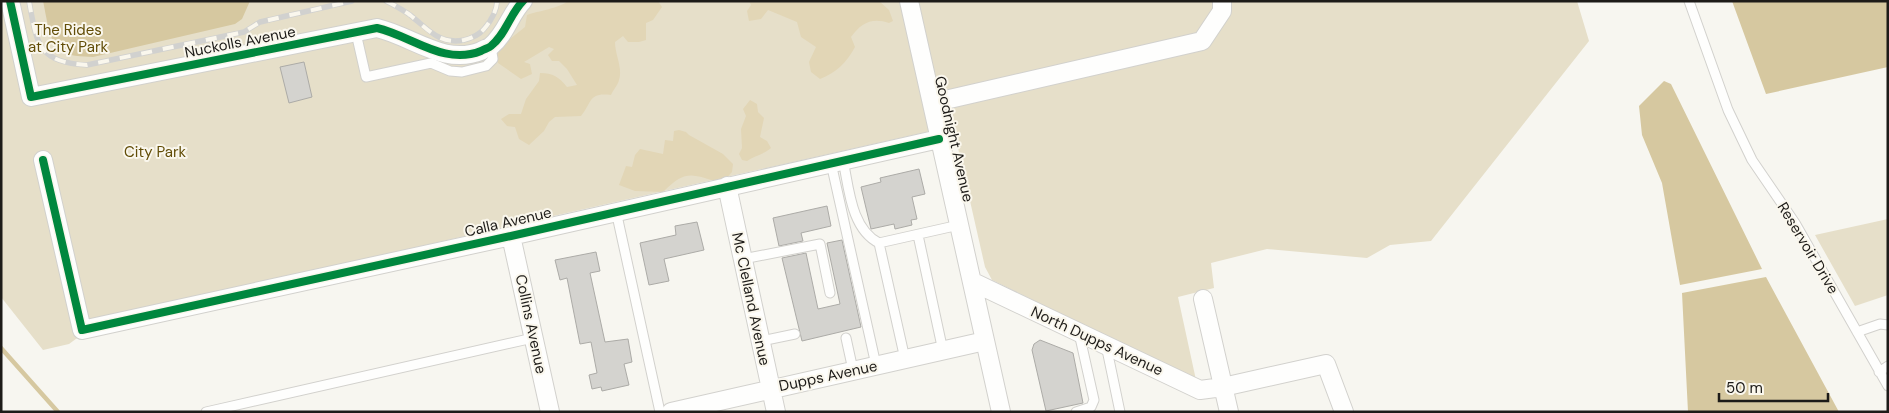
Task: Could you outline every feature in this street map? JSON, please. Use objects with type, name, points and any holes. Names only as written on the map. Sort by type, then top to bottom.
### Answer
[{"type":"street","name":"Nuckolls Avenue","points":[[10,1],[31,97],[377,28],[393,32],[437,52],[458,56],[475,53],[491,46]]},
{"type":"street","points":[[491,46],[508,25],[523,1]]},
{"type":"street","name":"Goodnight Avenue","points":[[909,1],[1001,412]]},
{"type":"street","points":[[932,103],[1202,42],[1222,11],[1222,1]]},
{"type":"street","name":"Calla Avenue","points":[[43,160],[82,330],[511,236],[939,139]]},
{"type":"street","name":"Mc Clelland Avenue","points":[[727,186],[776,412]]},
{"type":"street","name":"Collins Avenue","points":[[511,236],[550,412]]},
{"type":"street","name":"North Dupps Avenue","points":[[973,282],[1200,390],[1223,387],[1326,364],[1344,412]]},
{"type":"street","points":[[1204,299],[1229,412]]},
{"type":"street","name":"Dupps Avenue","points":[[671,412],[985,341]]},
{"type":"lane","name":"Reservoir Drive","points":[[1689,1],[1728,110],[1752,160],[1795,223],[1888,386]]},
{"type":"lane","points":[[356,33],[366,77],[431,63],[450,71],[476,70],[486,66],[493,59],[491,46]]},
{"type":"lane","points":[[837,161],[855,214],[862,228],[870,238],[879,243],[959,225]]},
{"type":"lane","points":[[837,161],[843,217],[876,365]]},
{"type":"lane","points":[[616,211],[660,412]]},
{"type":"lane","points":[[843,217],[855,214]]},
{"type":"lane","points":[[918,235],[943,351]]},
{"type":"lane","points":[[879,243],[904,359]]},
{"type":"lane","points":[[743,260],[820,244],[830,293]]},
{"type":"lane","points":[[1857,332],[1880,324],[1888,325]]},
{"type":"lane","points":[[1076,412],[1092,407],[1094,400],[1079,332]]},
{"type":"lane","points":[[761,341],[795,334]]},
{"type":"lane","points":[[206,412],[533,338]]},
{"type":"lane","points":[[846,338],[854,370]]},
{"type":"lane","points":[[1106,345],[1120,412]]},
{"type":"lane","points":[[1879,372],[1888,366]]},
{"type":"green space","name":"City Park","points":[[1,1],[1577,1],[1589,41],[1431,241],[1390,245],[1367,258],[1267,249],[1211,263],[1214,288],[1178,297],[1196,380],[992,280],[985,267],[953,126],[106,317],[69,344],[43,350],[1,297]]},
{"type":"green space","points":[[1888,219],[1888,295],[1855,306],[1815,235]]},
{"type":"shaded area","points":[[43,1],[250,1],[242,19],[235,24],[93,57],[71,55],[59,50],[50,34]]},
{"type":"shaded area","points":[[568,1],[658,1],[662,7],[653,20],[646,23],[646,40],[628,42],[623,36],[615,42],[620,75],[618,84],[611,95],[598,95],[594,97],[581,116],[555,117],[529,145],[519,139],[515,127],[507,126],[501,119],[509,114],[521,114],[526,99],[539,81],[540,73],[555,76],[567,87],[577,85],[567,69],[559,61],[552,61],[548,55],[554,49],[549,47],[524,62],[530,64],[532,74],[521,79],[498,63],[496,55],[506,42],[525,27],[527,15]]},
{"type":"shaded area","points":[[749,1],[879,1],[889,10],[893,21],[889,23],[883,21],[867,22],[859,28],[851,37],[855,47],[848,57],[836,70],[820,79],[811,72],[809,62],[816,47],[801,37],[797,22],[768,10],[761,19],[749,21],[747,11],[751,5]]},
{"type":"shaded area","points":[[1732,1],[1888,1],[1888,67],[1766,94]]},
{"type":"shaded area","points":[[1664,81],[1671,84],[1762,269],[1680,285],[1662,183],[1642,135],[1639,106]]},
{"type":"shaded area","points":[[750,100],[757,104],[758,112],[764,118],[760,137],[767,141],[771,148],[747,161],[742,160],[739,154],[742,148],[741,129],[746,116],[743,109]]},
{"type":"shaded area","points":[[674,131],[686,132],[723,154],[733,164],[732,172],[722,183],[696,176],[684,176],[671,184],[663,192],[635,191],[619,185],[626,166],[632,167],[635,155],[640,149],[663,154],[665,140],[673,141]]},
{"type":"shaded area","points":[[1766,277],[1839,412],[1688,412],[1682,293]]},
{"type":"building","points":[[304,62],[312,97],[289,103],[280,67]]},
{"type":"building","points":[[919,169],[925,194],[912,197],[917,219],[911,220],[912,225],[895,229],[894,224],[871,229],[861,187],[881,182],[880,178]]},
{"type":"building","points":[[827,206],[831,226],[801,233],[803,241],[779,246],[773,218]]},
{"type":"building","points":[[697,222],[704,250],[664,259],[669,281],[649,285],[640,243],[676,235],[675,226]]},
{"type":"building","points":[[842,240],[861,327],[802,341],[782,258],[806,253],[818,309],[840,304],[827,243]]},
{"type":"building","points":[[596,252],[600,271],[590,273],[605,342],[628,339],[632,362],[624,364],[629,385],[602,391],[601,387],[592,389],[589,375],[597,373],[591,342],[580,344],[567,278],[560,280],[555,260]]},
{"type":"building","points":[[1040,340],[1073,353],[1083,403],[1046,411],[1032,350],[1034,344]]},
{"type":"waterway","points":[[1,348],[58,412]]},
{"type":"railway","points":[[29,1],[38,40],[49,55],[58,60],[87,65],[244,32],[260,22],[352,1]]},
{"type":"railway","points":[[386,1],[410,15],[434,35],[455,41],[478,35],[493,16],[497,1]]},
{"type":"cycle path","points":[[10,1],[31,97],[377,28],[441,52],[467,55],[481,51],[496,41],[523,1]]},
{"type":"cycle path","points":[[43,160],[82,330],[511,236],[939,139]]},
{"type":"park label","name":"The Rides at City Park","points":[[68,38]]}]
